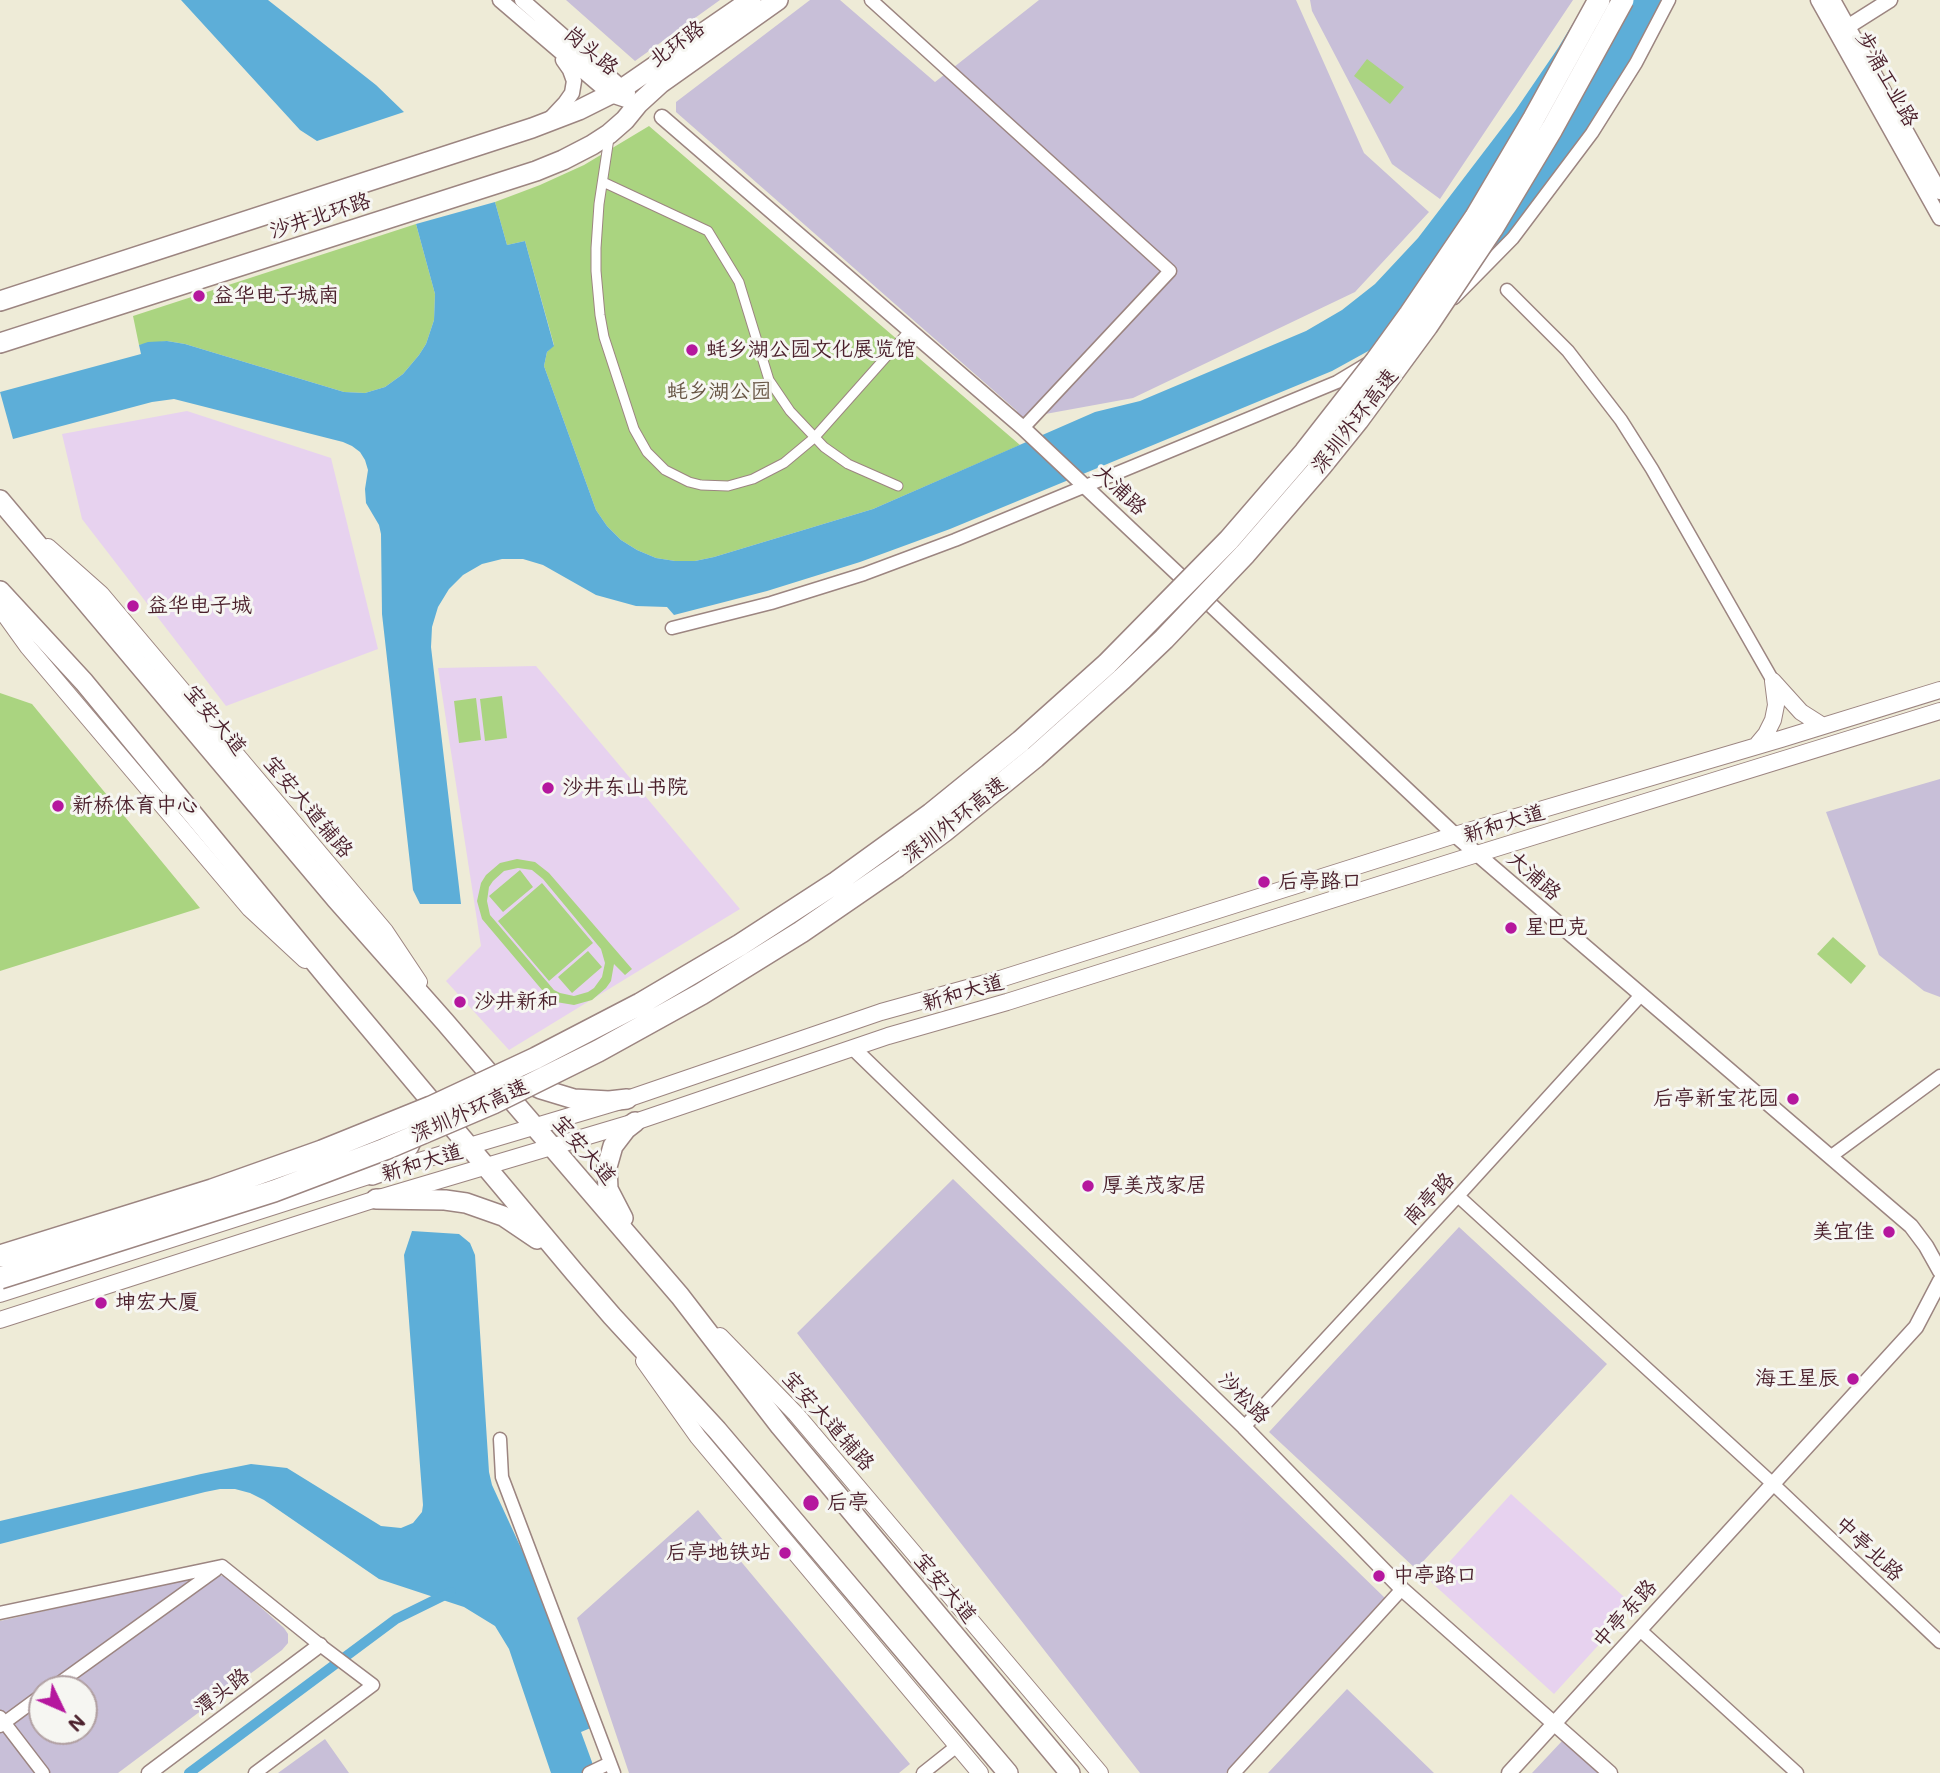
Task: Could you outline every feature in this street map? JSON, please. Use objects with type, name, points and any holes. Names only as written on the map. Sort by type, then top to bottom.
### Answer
[{"type":"highway","name":"深圳外环高速","points":[[0,1256],[268,1171],[377,1130],[494,1078],[589,1032],[691,975],[770,927],[931,814],[1021,741],[1116,656],[1229,540],[1305,452],[1397,333],[1475,218],[1599,0]]},
{"type":"highway","name":"深圳外环高速","points":[[0,1278],[219,1210],[330,1171],[439,1127],[546,1077],[650,1023],[791,939],[906,859],[990,794],[1079,719],[1164,639],[1245,554],[1358,420],[1427,326],[1492,229],[1552,129],[1623,0]]},
{"type":"main road","name":"北环路","points":[[617,92],[751,0]]},
{"type":"main road","name":"北环路","points":[[638,104],[687,64],[778,0]]},
{"type":"main road","name":"沙井北环路","points":[[0,301],[547,122],[617,92]]},
{"type":"main road","name":"沙井北环路","points":[[0,343],[564,160],[609,134],[638,104]]},
{"type":"main road","name":"宝安大道","points":[[4,505],[336,899],[680,1296],[780,1426],[1070,1773]]},
{"type":"main road","points":[[0,591],[84,682],[331,984],[575,1273],[717,1430],[1008,1773]]},
{"type":"main road","points":[[0,608],[28,647],[250,909],[331,984]]},
{"type":"main road","points":[[1773,681],[1801,712],[1823,726]]},
{"type":"main road","points":[[1756,746],[1773,720],[1776,705],[1773,681]]},
{"type":"main road","name":"新和大道","points":[[0,1294],[372,1175],[627,1099],[881,1012],[1000,979],[1455,835],[1940,690]]},
{"type":"main road","name":"新和大道","points":[[0,1320],[376,1199],[635,1122],[853,1048],[1940,712]]},
{"type":"main road","points":[[458,1037],[510,1074],[541,1090],[592,1101],[627,1099]]},
{"type":"main road","points":[[372,1175],[393,1164],[415,1135],[419,1111],[415,1087],[410,1076]]},
{"type":"main road","points":[[635,1122],[613,1146],[606,1178],[612,1200],[642,1252]]},
{"type":"main road","points":[[376,1199],[445,1200],[487,1209],[533,1236],[575,1273]]},
{"type":"main road","name":"宝安大道辅路","points":[[680,1296],[796,1414],[1100,1773]]},
{"type":"main road","points":[[612,1316],[698,1437],[980,1773]]},
{"type":"street","name":"岗头路","points":[[500,0],[554,48],[638,104]]},
{"type":"street","name":"岗头路","points":[[522,0],[617,92]]},
{"type":"street","points":[[662,117],[1023,428],[1170,271],[871,0]]},
{"type":"street","points":[[672,628],[771,603],[863,574],[955,540],[1080,481],[1337,382],[1386,352],[1432,317],[1494,259],[1531,216],[1615,98],[1670,0]]},
{"type":"street","points":[[1818,0],[1843,31]]},
{"type":"street","points":[[1833,0],[1843,31]]},
{"type":"street","points":[[1843,31],[1890,0]]},
{"type":"street","name":"步涌工业路","points":[[1843,31],[1940,192]]},
{"type":"street","name":"步涌工业路","points":[[1843,31],[1940,218]]},
{"type":"street","points":[[547,122],[572,93],[574,81],[570,70],[554,48]]},
{"type":"street","points":[[609,134],[596,248],[600,315],[604,337],[634,429],[647,452],[665,470],[676,477],[701,485],[727,486],[753,479],[784,463],[814,438],[909,330]]},
{"type":"street","points":[[603,181],[708,231],[739,282],[769,380],[790,411],[814,438],[848,464],[898,486]]},
{"type":"street","points":[[1507,289],[1568,352],[1621,420],[1652,469],[1773,681]]},
{"type":"street","name":"大浦路","points":[[1023,428],[1476,854],[1911,1226],[1927,1246],[1940,1271]]},
{"type":"street","name":"南亭路","points":[[1244,1427],[1641,995]]},
{"type":"street","name":"沙松路","points":[[853,1048],[1244,1427],[1402,1590],[1610,1773]]},
{"type":"street","points":[[1830,1157],[1940,1076]]},
{"type":"street","name":"中亭北路","points":[[1458,1196],[1772,1483],[1940,1642]]},
{"type":"street","name":"中亭东路","points":[[1509,1773],[1916,1327],[1940,1281]]},
{"type":"street","points":[[499,1439],[502,1477],[612,1768],[589,1773]]},
{"type":"street","points":[[0,1613],[222,1566]]},
{"type":"street","points":[[222,1566],[373,1685],[255,1773]]},
{"type":"street","points":[[70,1675],[222,1566]]},
{"type":"street","points":[[1234,1773],[1402,1590]]},
{"type":"street","points":[[1640,1630],[1797,1773]]},
{"type":"street","name":"潭头路","points":[[149,1773],[320,1645]]},
{"type":"street","points":[[28,1704],[1,1722],[43,1773]]},
{"type":"street","points":[[923,1773],[957,1746]]},
{"type":"shaded area","points":[[566,0],[720,0],[635,61]]},
{"type":"shaded area","points":[[810,0],[840,0],[935,82],[1039,0],[1296,0],[1364,153],[1429,212],[1355,292],[1133,398],[1018,419],[1017,411],[676,112],[676,102]]},
{"type":"shaded area","points":[[1310,0],[1573,0],[1440,199],[1392,164],[1312,11]]},
{"type":"shaded area","points":[[187,411],[331,458],[378,649],[226,706],[82,519],[62,434]]},
{"type":"shaded area","name":"沙井东山书院","points":[[536,666],[740,909],[509,1050],[446,981],[481,946],[438,668]]},
{"type":"shaded area","points":[[1940,779],[1940,997],[1924,991],[1879,955],[1826,812]]},
{"type":"shaded area","points":[[953,1179],[1386,1599],[1226,1773],[1140,1773],[797,1333]]},
{"type":"shaded area","points":[[1459,1227],[1607,1364],[1416,1569],[1269,1432]]},
{"type":"shaded area","points":[[1511,1494],[1634,1606],[1554,1694],[1431,1582]]},
{"type":"shaded area","points":[[698,1510],[910,1764],[899,1773],[629,1773],[577,1618]]},
{"type":"shaded area","points":[[199,1576],[224,1576],[288,1634],[288,1643],[282,1650],[118,1773],[0,1773],[0,1621]]},
{"type":"shaded area","points":[[1347,1689],[1434,1773],[1268,1773]]},
{"type":"shaded area","points":[[325,1739],[349,1773],[278,1773]]},
{"type":"shaded area","points":[[1563,1740],[1599,1773],[1532,1773]]},
{"type":"green space","points":[[1367,59],[1404,87],[1390,104],[1354,76]]},
{"type":"green space","name":"蚝乡湖公园","points":[[649,126],[1020,445],[873,509],[714,557],[695,561],[656,558],[621,540],[596,510],[544,366],[547,352],[554,345],[525,241],[507,245],[495,202],[584,165]]},
{"type":"green space","points":[[416,224],[435,294],[434,320],[426,344],[419,355],[403,374],[385,387],[365,393],[344,392],[185,344],[167,341],[139,345],[133,316]]},
{"type":"green space","name":"新桥体育中心","points":[[0,693],[32,704],[200,908],[0,971]]},
{"type":"green space","points":[[502,696],[507,738],[485,741],[480,699]]},
{"type":"green space","points":[[476,698],[481,740],[459,743],[454,701]]},
{"type":"green space","points":[[517,859],[535,862],[549,873],[632,969],[625,975],[614,964],[611,981],[592,1000],[574,1005],[556,1002],[548,997],[482,919],[477,901],[481,883],[500,863]],"holes":[[[518,868],[532,870],[543,879],[601,949],[605,963],[602,977],[588,992],[574,996],[554,990],[490,915],[487,901],[489,887],[493,881],[504,871]]]},
{"type":"green space","points":[[520,870],[533,887],[503,912],[489,896]]},
{"type":"green space","points":[[542,883],[593,943],[549,981],[498,921]]},
{"type":"green space","points":[[1833,937],[1866,966],[1851,984],[1817,954]]},
{"type":"green space","points":[[588,951],[602,967],[572,993],[558,977]]},
{"type":"water","points":[[181,0],[268,0],[376,85],[404,112],[317,141],[300,130]]},
{"type":"water","points":[[1587,0],[1663,0],[1631,60],[1587,129],[1526,212],[1490,255],[1381,344],[1332,371],[950,529],[860,562],[767,591],[674,615],[667,607],[636,606],[596,595],[543,565],[523,559],[502,559],[482,564],[463,575],[449,589],[438,607],[432,627],[431,647],[461,904],[420,904],[413,890],[382,614],[381,534],[379,525],[366,503],[368,470],[360,452],[343,442],[174,399],[152,402],[13,439],[0,392],[141,354],[139,345],[167,341],[185,344],[344,392],[365,393],[385,387],[403,374],[419,355],[426,344],[434,320],[435,294],[416,224],[495,202],[507,245],[525,241],[554,346],[547,352],[544,366],[596,510],[621,540],[656,558],[695,561],[714,557],[873,509],[1095,412],[1140,401],[1306,331],[1342,310],[1375,284],[1418,238],[1515,111]]},
{"type":"water","points":[[412,1231],[459,1234],[470,1243],[475,1255],[492,1485],[557,1626],[593,1727],[581,1732],[596,1773],[551,1773],[509,1649],[495,1626],[464,1607],[379,1579],[250,1493],[235,1489],[205,1492],[0,1544],[0,1521],[251,1464],[287,1468],[381,1526],[401,1528],[413,1523],[422,1512],[423,1505],[404,1255]]},
{"type":"waterway","points":[[189,1773],[396,1619],[451,1592]]},
{"type":"place","name":"益华电子城南","points":[[199,296]]},
{"type":"place","name":"蚝乡湖公园文化展览馆","points":[[692,350]]},
{"type":"place","name":"益华电子城","points":[[133,606]]},
{"type":"place","name":"沙井东山书院","points":[[548,788]]},
{"type":"place","name":"新桥体育中心","points":[[58,806]]},
{"type":"place","name":"后亭路口","points":[[1264,882]]},
{"type":"place","name":"星巴克","points":[[1511,928]]},
{"type":"place","name":"沙井新和","points":[[460,1002]]},
{"type":"place","name":"后亭新宝花园","points":[[1793,1099]]},
{"type":"place","name":"厚美茂家居","points":[[1088,1186]]},
{"type":"place","name":"美宜佳","points":[[1889,1232]]},
{"type":"place","name":"坤宏大厦","points":[[101,1303]]},
{"type":"place","name":"海王星辰","points":[[1853,1379]]},
{"type":"place","name":"后亭","points":[[811,1503]]},
{"type":"place","name":"后亭地铁站","points":[[785,1553]]},
{"type":"place","name":"中亭路口","points":[[1379,1576]]}]
